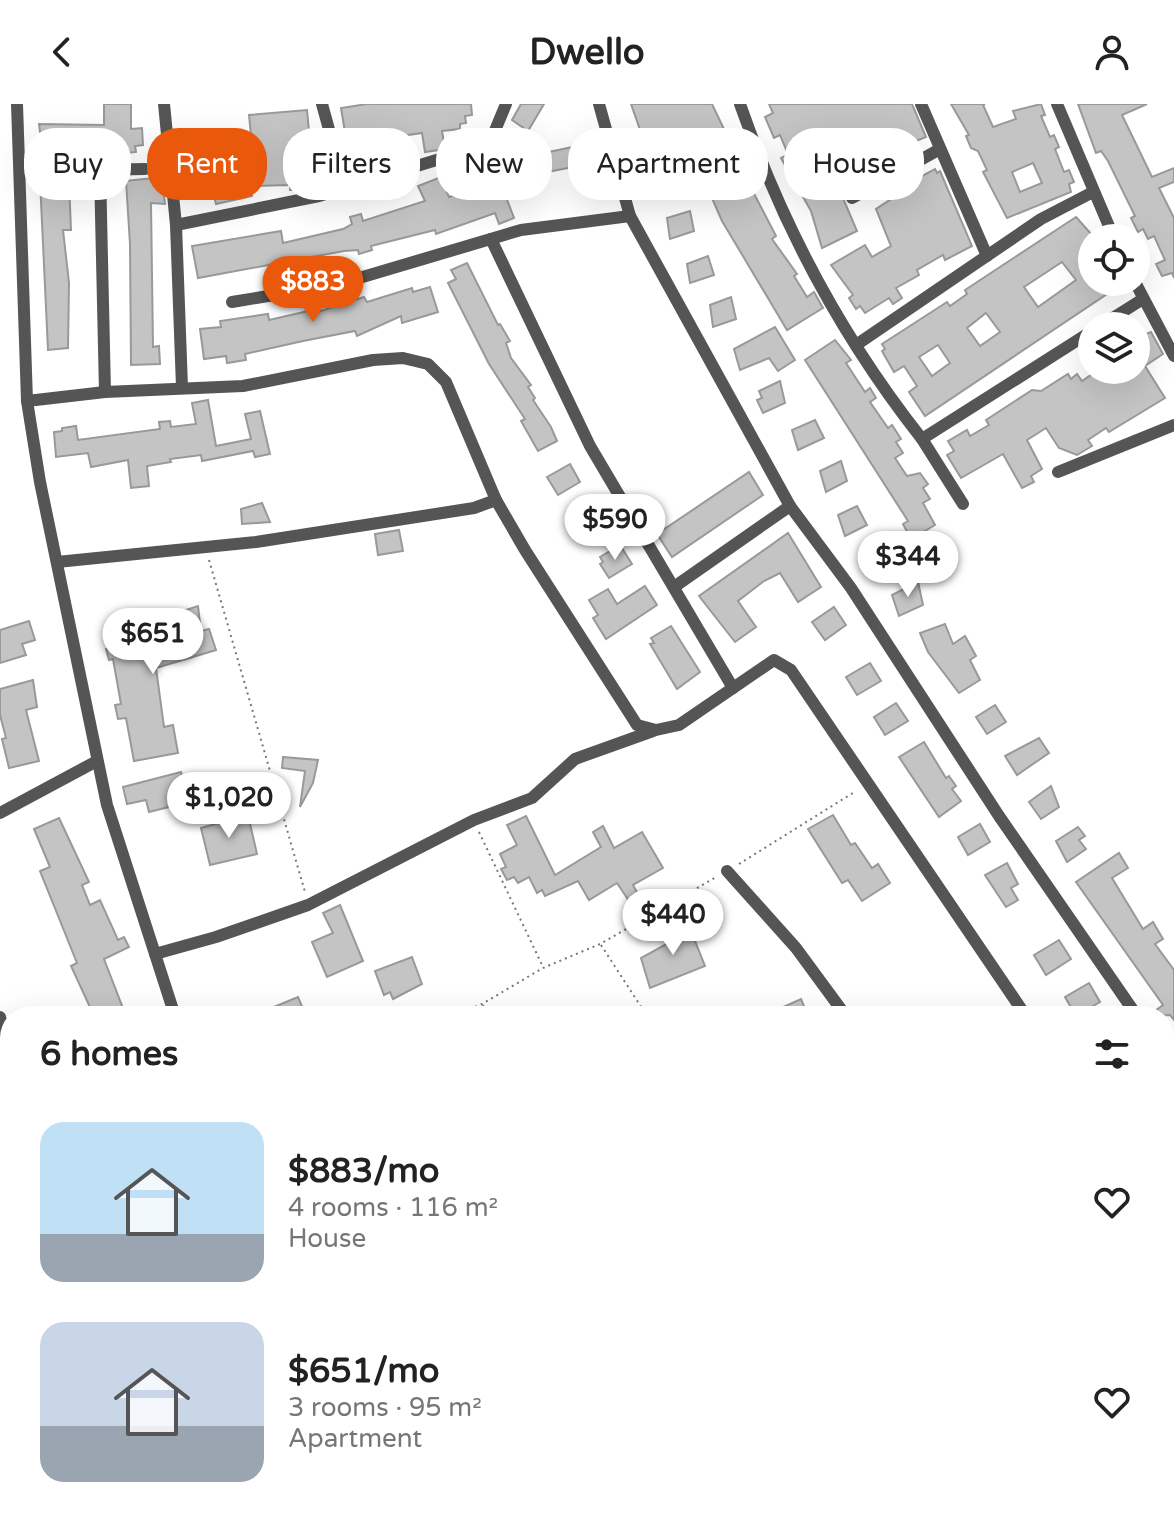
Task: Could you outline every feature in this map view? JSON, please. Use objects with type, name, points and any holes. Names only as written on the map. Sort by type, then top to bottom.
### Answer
[{"type":"street","points":[[17,104],[27,401],[107,805],[172,1006]]},
{"type":"street","points":[[164,104],[176,225],[182,387]]},
{"type":"street","points":[[322,104],[329,128]]},
{"type":"street","points":[[420,165],[456,154],[494,133],[506,104]]},
{"type":"street","points":[[599,104],[630,216],[790,506],[851,588],[999,816],[1130,1006]]},
{"type":"street","points":[[740,104],[787,220],[831,307],[963,504]]},
{"type":"street","points":[[921,104],[987,256]]},
{"type":"street","points":[[1057,104],[1108,224]]},
{"type":"street","points":[[924,158],[940,149]]},
{"type":"street","points":[[131,169],[145,169]]},
{"type":"street","points":[[856,345],[1041,219],[1093,192]]},
{"type":"street","points":[[101,200],[105,392]]},
{"type":"street","points":[[176,225],[290,200]]},
{"type":"street","points":[[232,302],[339,284],[521,230],[630,216]]},
{"type":"street","points":[[491,239],[590,446],[733,688]]},
{"type":"street","points":[[1142,296],[1174,356]]},
{"type":"street","points":[[1122,312],[1143,299]]},
{"type":"street","points":[[922,439],[1078,340]]},
{"type":"street","points":[[27,401],[105,392],[243,386],[373,360],[403,358],[428,364],[446,382],[496,500],[525,550],[637,725],[656,730]]},
{"type":"street","points":[[1058,472],[1174,425]]},
{"type":"street","points":[[57,562],[206,547],[419,517],[474,508],[496,500]]},
{"type":"street","points":[[674,587],[790,506]]},
{"type":"street","points":[[155,954],[216,937],[308,905],[474,820],[532,798],[575,759],[596,748],[679,725],[774,660],[791,670],[1019,1006]]},
{"type":"street","points":[[0,813],[97,761]]},
{"type":"street","points":[[727,871],[796,948],[839,1006]]},
{"type":"path","points":[[206,547],[308,905]]},
{"type":"path","points":[[477,1006],[543,968],[600,944],[867,785]]},
{"type":"path","points":[[474,820],[543,968]]},
{"type":"path","points":[[600,944],[640,1006]]},
{"type":"building","points":[[104,104],[131,104],[131,128],[40,128],[39,124],[104,125]]},
{"type":"building","points":[[367,104],[471,104],[472,115],[465,116],[466,123],[460,124],[460,128],[436,128],[436,150],[425,152],[420,128],[344,128],[341,108]]},
{"type":"building","points":[[521,104],[544,104],[530,128],[524,128],[512,120]]},
{"type":"building","points":[[631,104],[712,104],[723,128],[639,128]]},
{"type":"building","points":[[769,104],[912,104],[922,128],[784,128],[784,144],[780,135],[774,138],[765,117],[773,113]]},
{"type":"building","points":[[951,104],[985,104],[993,127],[1016,119],[1013,111],[1041,104],[1045,115],[1041,116],[1050,137],[1054,135],[1059,147],[1055,149],[1064,172],[1069,170],[1074,182],[1069,184],[1071,192],[1007,218],[983,172],[987,170],[978,151],[971,148],[966,136],[969,135]],"holes":[[[1033,163],[1042,183],[1020,192],[1012,172]]]},
{"type":"building","points":[[1078,104],[1147,104],[1122,115],[1152,177],[1174,168],[1174,182],[1159,188],[1174,218],[1174,278],[1172,273],[1162,276],[1156,264],[1165,260],[1154,236],[1150,238],[1150,224],[1134,224],[1131,218],[1135,216],[1108,161],[1101,151],[1096,153]]},
{"type":"building","points":[[307,110],[309,128],[283,128],[283,185],[267,186],[267,128],[250,128],[249,115]]},
{"type":"building","points":[[142,128],[143,145],[135,146],[136,152],[131,153],[131,129]]},
{"type":"building","points":[[568,148],[568,168],[552,171],[552,151]]},
{"type":"building","points":[[935,169],[937,173],[940,171],[972,246],[945,260],[943,255],[917,270],[919,275],[896,288],[902,298],[893,304],[889,298],[865,313],[860,306],[856,309],[849,298],[853,295],[831,265],[865,245],[872,257],[891,246],[876,209],[890,200],[924,200],[924,175]]},
{"type":"building","points":[[147,179],[147,200],[165,200],[165,204],[151,203],[153,347],[159,346],[160,364],[131,365],[127,200],[131,200],[131,180]]},
{"type":"building","points":[[436,179],[436,200],[507,200],[514,218],[499,224],[495,213],[436,234],[435,230],[371,246],[372,250],[359,254],[358,250],[344,251],[198,278],[192,246],[281,231],[283,243],[343,229],[352,224],[350,217],[361,214],[363,221],[425,201],[420,185]]},
{"type":"building","points":[[41,200],[70,200],[71,230],[63,230],[69,283],[68,348],[48,350]]},
{"type":"building","points":[[713,200],[757,200],[776,236],[772,239],[797,274],[794,276],[807,297],[814,292],[823,308],[787,330],[722,221]]},
{"type":"building","points":[[805,200],[844,200],[857,231],[822,248]]},
{"type":"building","points":[[690,211],[694,231],[670,239],[667,218]]},
{"type":"building","points":[[1076,217],[1082,224],[1078,224],[1078,296],[1104,296],[925,416],[909,392],[917,386],[904,366],[894,372],[882,351],[885,349],[882,344],[947,302],[950,306],[967,294],[965,290]],"holes":[[[1062,262],[1076,280],[1038,307],[1024,287]],[[986,313],[1000,332],[980,346],[967,328]],[[938,345],[950,363],[932,376],[919,357]]]},
{"type":"building","points":[[708,256],[714,275],[690,283],[687,264]]},
{"type":"building","points":[[467,263],[498,325],[510,341],[506,343],[511,358],[531,385],[528,387],[535,398],[533,400],[557,441],[538,451],[521,421],[525,419],[489,364],[448,283],[456,279],[451,270]]},
{"type":"building","points":[[430,287],[438,312],[402,323],[401,316],[357,336],[355,331],[245,354],[246,360],[227,363],[226,356],[204,359],[200,329],[221,327],[220,321],[268,314],[269,320],[317,309],[318,312],[364,297],[367,302],[412,288],[413,292]]},
{"type":"building","points":[[731,297],[736,319],[713,327],[710,305]]},
{"type":"building","points":[[775,327],[795,360],[778,371],[769,358],[740,370],[734,349]]},
{"type":"building","points":[[1150,332],[1163,354],[1150,363]]},
{"type":"building","points":[[835,340],[851,360],[846,363],[865,392],[870,388],[876,398],[870,402],[888,428],[892,425],[901,439],[896,442],[903,453],[895,458],[907,476],[920,473],[928,484],[923,488],[930,499],[923,503],[935,525],[911,539],[903,524],[908,521],[805,360]]},
{"type":"building","points":[[1068,374],[1071,379],[1077,374],[1078,384],[1150,384],[1150,374],[1165,398],[1109,432],[1106,428],[1088,440],[1092,446],[1077,455],[1059,448],[1046,428],[1027,440],[1042,469],[1031,476],[1034,482],[1022,488],[1003,454],[961,478],[947,455],[954,451],[948,441],[967,430],[970,436],[989,425],[986,420],[1032,390],[1041,391]]},
{"type":"building","points":[[780,381],[785,403],[763,413],[757,400],[762,398],[759,391]]},
{"type":"building","points":[[208,400],[216,446],[251,439],[245,414],[260,411],[270,454],[255,457],[253,451],[202,461],[201,455],[170,459],[171,462],[147,466],[149,486],[131,488],[128,460],[91,467],[88,453],[56,457],[54,432],[62,431],[62,428],[76,426],[78,440],[160,429],[159,422],[170,421],[171,427],[196,424],[192,403]]},
{"type":"building","points":[[815,420],[824,438],[798,450],[792,430]]},
{"type":"building","points":[[841,461],[847,481],[826,492],[820,471]]},
{"type":"building","points":[[570,464],[580,482],[558,495],[547,477]]},
{"type":"building","points":[[749,472],[763,495],[672,557],[657,534]]},
{"type":"building","points":[[262,503],[270,522],[242,524],[241,509]]},
{"type":"building","points":[[598,504],[606,525],[583,538],[571,519]]},
{"type":"building","points":[[857,506],[867,525],[845,536],[838,515]]},
{"type":"building","points":[[399,530],[403,551],[378,555],[375,534]]},
{"type":"building","points":[[788,533],[821,587],[798,602],[780,573],[764,581],[738,601],[756,627],[735,642],[699,596]]},
{"type":"building","points":[[890,540],[897,565],[874,576],[864,552]]},
{"type":"building","points":[[620,545],[632,564],[609,578],[600,564],[603,562],[600,557]]},
{"type":"building","points":[[918,582],[923,605],[899,616],[892,595]]},
{"type":"building","points":[[645,586],[657,605],[606,639],[593,618],[598,615],[589,600],[608,589],[617,604]]},
{"type":"building","points":[[198,606],[201,631],[209,629],[216,650],[156,668],[164,727],[173,725],[178,753],[134,761],[126,718],[118,719],[115,705],[121,704],[113,659],[109,660],[106,649],[112,648],[109,635]]},
{"type":"building","points":[[834,607],[846,625],[825,640],[812,622]]},
{"type":"building","points":[[29,621],[35,640],[22,644],[26,655],[0,663],[0,630]]},
{"type":"building","points":[[945,624],[953,644],[965,636],[976,656],[970,660],[980,680],[959,693],[928,652],[920,633]]},
{"type":"building","points":[[671,626],[700,672],[677,689],[650,644],[654,643],[651,638]]},
{"type":"building","points":[[870,663],[881,681],[857,695],[846,677]]},
{"type":"building","points":[[33,680],[37,707],[26,710],[39,761],[9,768],[2,739],[6,738],[0,715],[0,689]]},
{"type":"building","points":[[896,703],[908,721],[885,735],[874,717]]},
{"type":"building","points":[[995,705],[1006,722],[987,734],[976,717]]},
{"type":"building","points":[[1039,738],[1049,753],[1017,775],[1005,756]]},
{"type":"building","points":[[924,742],[946,778],[949,776],[956,786],[952,789],[961,801],[939,817],[899,757]]},
{"type":"building","points":[[283,757],[318,760],[313,783],[300,807],[305,771],[282,768]]},
{"type":"building","points":[[181,772],[184,783],[176,786],[181,804],[149,812],[146,800],[127,804],[123,787]]},
{"type":"building","points":[[1051,786],[1059,807],[1041,819],[1029,802]]},
{"type":"building","points":[[248,815],[257,854],[210,865],[201,828]]},
{"type":"building","points":[[833,815],[851,845],[855,843],[872,868],[878,864],[890,883],[862,901],[848,880],[842,883],[808,829]]},
{"type":"building","points":[[526,816],[555,875],[601,847],[593,832],[603,826],[614,848],[642,832],[663,868],[633,885],[639,896],[629,901],[617,883],[589,900],[578,881],[545,896],[542,890],[537,893],[529,877],[518,883],[514,877],[507,880],[501,869],[506,867],[500,854],[517,845],[507,825]]},
{"type":"building","points":[[59,818],[89,882],[82,885],[90,905],[100,900],[118,940],[124,937],[129,947],[104,959],[122,1006],[89,1006],[71,966],[77,963],[40,871],[50,867],[34,829]]},
{"type":"building","points":[[980,824],[990,842],[968,855],[958,837]]},
{"type":"building","points":[[1078,827],[1085,836],[1079,840],[1086,849],[1067,862],[1056,841]]},
{"type":"building","points":[[1119,853],[1128,868],[1112,878],[1143,929],[1153,922],[1163,939],[1155,944],[1174,970],[1174,1006],[1162,1006],[1076,882]]},
{"type":"building","points":[[1007,863],[1018,884],[1011,888],[1018,900],[1006,907],[985,875]]},
{"type":"building","points":[[340,905],[363,961],[327,977],[312,942],[333,933],[323,913]]},
{"type":"building","points":[[687,921],[705,966],[650,988],[641,958],[674,940],[669,928]]},
{"type":"building","points":[[1059,940],[1071,959],[1046,975],[1034,955]]},
{"type":"building","points":[[412,957],[422,984],[393,999],[390,992],[384,995],[375,971]]},
{"type":"building","points":[[1089,983],[1100,1002],[1093,1006],[1070,1006],[1065,997]]},
{"type":"building","points":[[298,997],[302,1006],[276,1006]]},
{"type":"building","points":[[801,999],[804,1006],[785,1006]]}]
